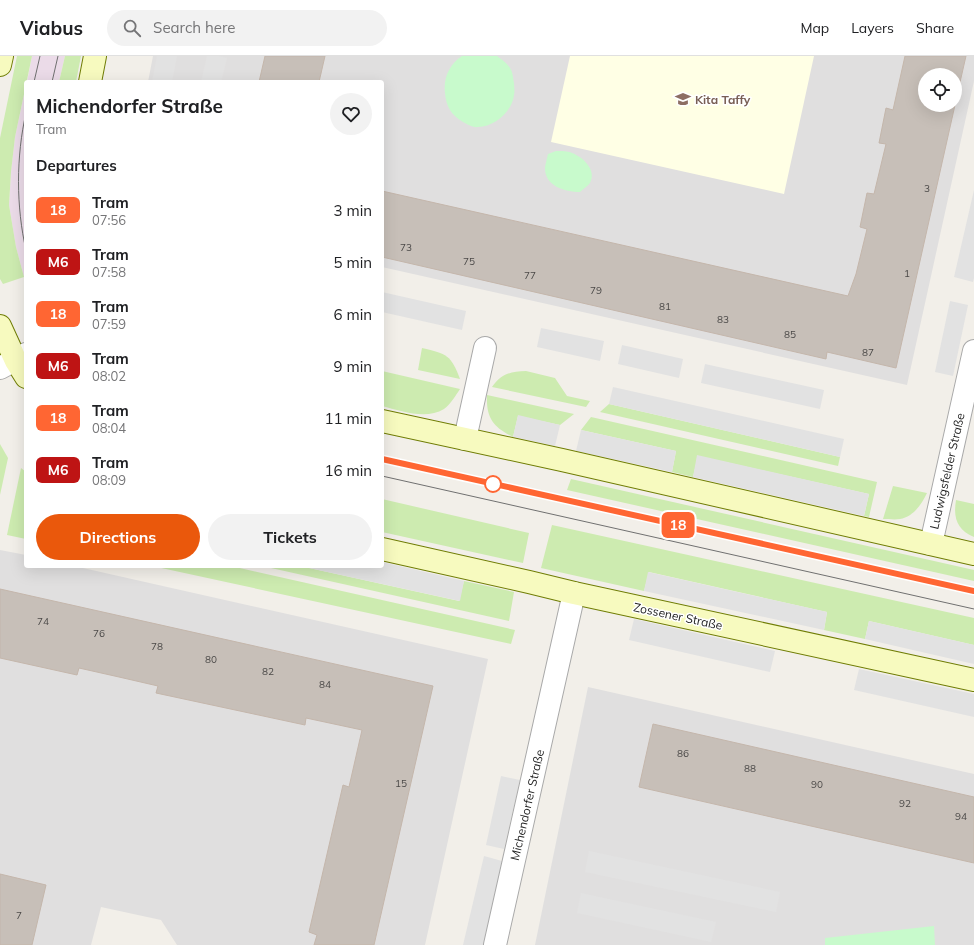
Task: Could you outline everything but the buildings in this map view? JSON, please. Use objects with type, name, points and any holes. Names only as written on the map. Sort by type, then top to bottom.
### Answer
[{"type":"street","points":[[0,65],[2,56]]},
{"type":"street","points":[[90,80],[96,56]]},
{"type":"street","points":[[0,326],[17,365]]},
{"type":"street","points":[[465,440],[484,348]]},
{"type":"street","name":"Ludwigsfelder Straße","points":[[931,544],[974,351]]},
{"type":"street","points":[[384,421],[562,460],[974,554]]},
{"type":"street","name":"Zossener Straße","points":[[384,549],[529,582],[574,594],[974,680]]},
{"type":"street","name":"Michendorfer Straße","points":[[495,945],[574,594]]},
{"type":"shaded area","points":[[32,56],[65,56],[59,80],[27,80]]},
{"type":"shaded area","points":[[153,56],[974,56],[974,81],[907,385],[384,267],[384,80],[148,80]]},
{"type":"shaded area","points":[[157,56],[177,56],[172,80],[152,80]]},
{"type":"shaded area","points":[[207,56],[227,58],[222,80],[201,80]]},
{"type":"shaded area","name":"Kita Taffy","points":[[570,56],[814,56],[784,194],[551,142]]},
{"type":"shaded area","points":[[24,94],[24,277],[16,247],[9,205],[15,137]]},
{"type":"shaded area","points":[[974,190],[974,278],[973,282],[954,277]]},
{"type":"shaded area","points":[[384,292],[466,311],[462,330],[384,312]]},
{"type":"shaded area","points":[[950,301],[968,305],[953,376],[935,372]]},
{"type":"shaded area","points":[[541,328],[604,341],[600,361],[537,347]]},
{"type":"shaded area","points":[[622,345],[683,359],[679,378],[618,364]]},
{"type":"shaded area","points":[[705,364],[824,390],[820,409],[701,383]]},
{"type":"shaded area","points":[[613,387],[844,439],[840,457],[609,404]]},
{"type":"shaded area","points":[[518,415],[560,425],[555,446],[513,437]]},
{"type":"shaded area","points":[[581,430],[676,451],[672,472],[576,451]]},
{"type":"shaded area","points":[[697,455],[869,494],[864,516],[693,477]]},
{"type":"shaded area","points":[[0,550],[24,555],[24,568],[83,568],[488,659],[425,945],[177,945],[161,920],[101,907],[91,945],[0,945]]},
{"type":"shaded area","points":[[384,562],[464,581],[460,601],[309,568],[384,568]]},
{"type":"shaded area","points":[[648,572],[827,612],[824,630],[644,591]]},
{"type":"shaded area","points":[[634,619],[775,651],[770,672],[629,640]]},
{"type":"shaded area","points":[[869,621],[974,645],[974,664],[865,639]]},
{"type":"shaded area","points":[[859,669],[974,694],[974,717],[854,690]]},
{"type":"shaded area","points":[[588,687],[974,774],[974,945],[535,945]]},
{"type":"shaded area","points":[[501,776],[520,780],[504,849],[486,845]]},
{"type":"shaded area","points":[[589,851],[780,892],[776,912],[585,872]]},
{"type":"shaded area","points":[[484,856],[502,861],[483,945],[463,945]]},
{"type":"shaded area","points":[[581,893],[716,922],[711,942],[577,913]]},
{"type":"green space","points":[[17,56],[32,56],[27,80],[24,80],[24,94],[15,137],[9,205],[16,247],[24,277],[3,284],[0,279],[0,138]]},
{"type":"green space","points":[[65,56],[81,56],[76,80],[59,80]]},
{"type":"green space","points":[[462,56],[497,56],[507,64],[512,71],[514,83],[513,101],[506,113],[490,124],[476,127],[470,126],[455,116],[448,106],[445,87],[446,76],[454,63]]},
{"type":"green space","points":[[556,151],[569,152],[576,155],[588,165],[592,173],[592,178],[590,183],[580,192],[568,191],[556,187],[548,179],[545,167],[548,154]]},
{"type":"green space","points":[[422,348],[443,354],[451,360],[460,379],[418,370]]},
{"type":"green space","points":[[384,371],[460,389],[453,400],[444,409],[437,412],[429,414],[413,414],[384,407]]},
{"type":"green space","points":[[526,371],[555,378],[567,396],[590,401],[586,407],[492,387],[499,379],[507,374]]},
{"type":"green space","points":[[487,395],[574,414],[560,425],[518,416],[513,437],[500,429],[492,421],[488,410]]},
{"type":"green space","points":[[609,404],[840,457],[838,466],[600,412]]},
{"type":"green space","points":[[591,417],[877,482],[869,517],[864,516],[869,494],[698,456],[693,477],[672,472],[676,451],[581,430]]},
{"type":"green space","points":[[0,444],[8,458],[0,495]]},
{"type":"green space","points":[[21,468],[24,470],[24,539],[7,535]]},
{"type":"green space","points":[[571,479],[974,570],[974,581],[567,490]]},
{"type":"green space","points":[[893,486],[927,493],[920,506],[909,516],[898,519],[883,519]]},
{"type":"green space","points":[[384,499],[529,533],[523,563],[384,532]]},
{"type":"green space","points":[[956,500],[974,504],[974,537],[964,531],[958,523],[955,512]]},
{"type":"green space","points":[[552,525],[974,618],[974,645],[869,621],[865,639],[824,630],[827,612],[649,572],[644,591],[541,568]]},
{"type":"green space","points":[[161,568],[240,568],[515,630],[511,644]]},
{"type":"green space","points":[[271,568],[309,568],[459,601],[464,581],[514,592],[509,621]]},
{"type":"green space","points":[[934,926],[935,945],[825,945],[825,938]]},
{"type":"tram line","points":[[34,80],[40,56]]},
{"type":"tram line","points":[[52,80],[58,56]]},
{"type":"tram line","points":[[24,124],[20,146],[18,182],[20,216],[24,239]]},
{"type":"tram line","points":[[384,459],[974,591]]},
{"type":"tram line","name":"18","points":[[384,459],[974,591]]},
{"type":"tram line","points":[[384,476],[974,609]]},
{"type":"place","name":"Kita Taffy","points":[[683,99]]}]
